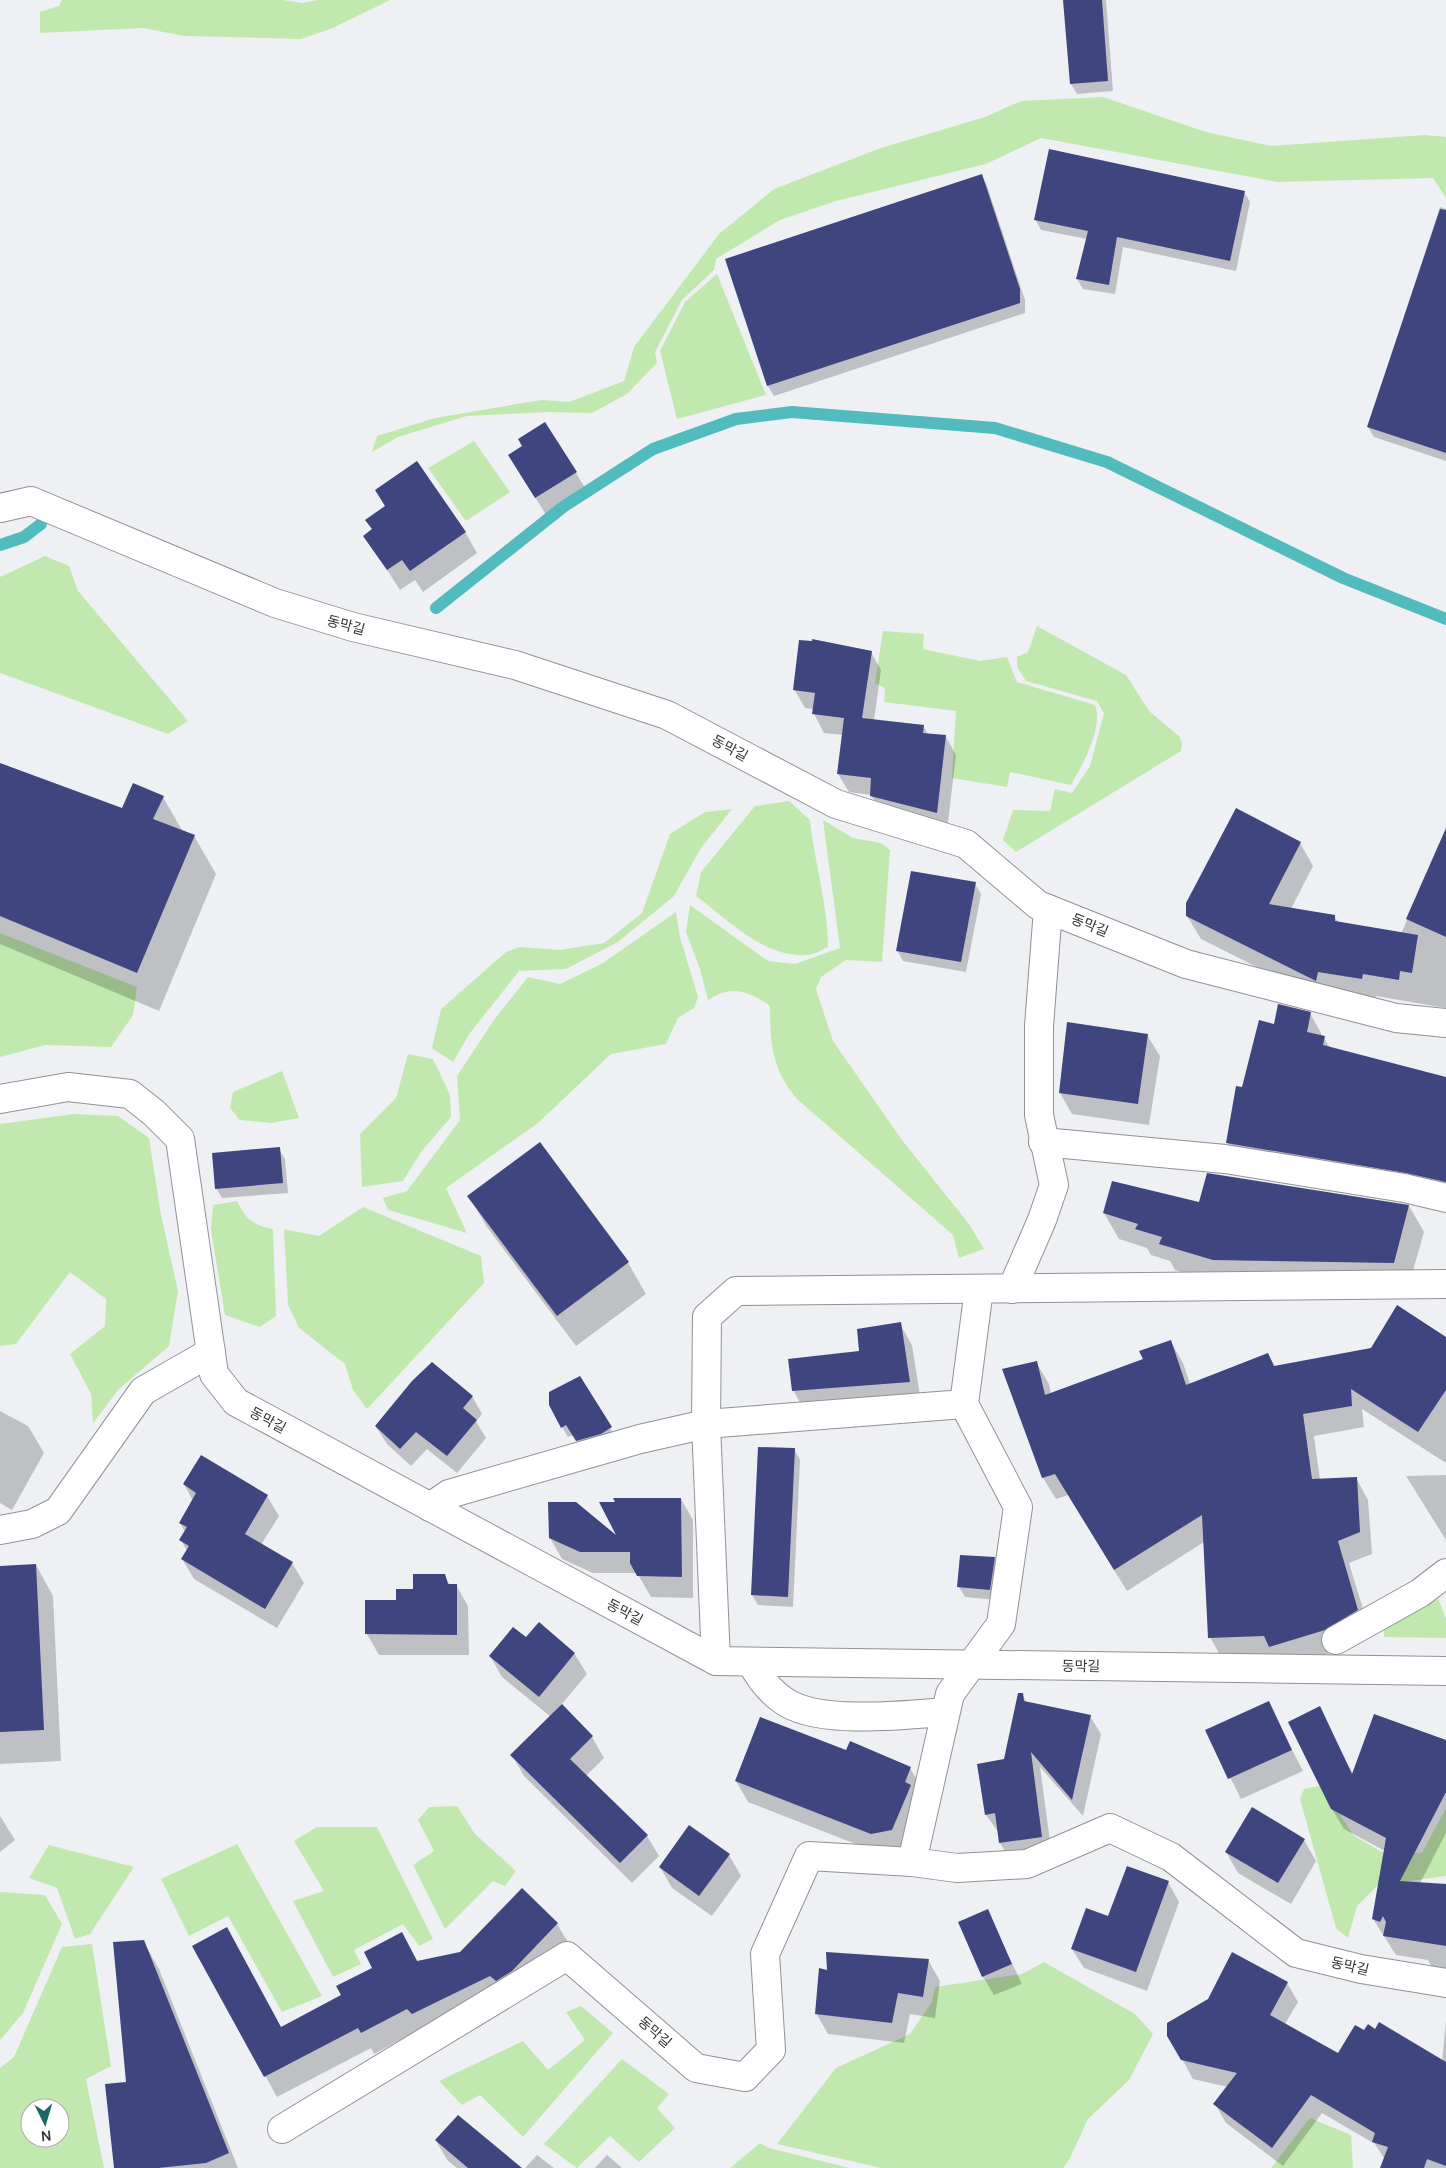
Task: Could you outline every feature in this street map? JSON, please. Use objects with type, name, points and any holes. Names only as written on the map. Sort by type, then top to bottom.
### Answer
[{"type":"street","name":"동막길","points":[[0,508],[31,501],[274,604],[353,627],[515,665],[667,715],[836,804],[966,844],[1038,905],[1186,964],[1396,1018],[1446,1023]]},
{"type":"street","points":[[1012,1289],[1054,1185],[1043,1142],[1039,1115],[1039,1026],[1048,909]]},
{"type":"street","name":"동막길","points":[[0,1100],[68,1087],[130,1094],[154,1113],[180,1139],[214,1374],[236,1402],[716,1661],[1446,1671]]},
{"type":"street","points":[[1043,1142],[1225,1159],[1404,1188],[1446,1198]]},
{"type":"street","points":[[716,1661],[706,1424],[707,1317],[736,1290],[979,1290],[1446,1284]]},
{"type":"street","points":[[912,1862],[948,1703],[971,1665],[1001,1624],[1018,1507],[964,1404],[979,1290]]},
{"type":"street","points":[[0,1530],[32,1524],[58,1511],[143,1391],[211,1352]]},
{"type":"street","points":[[430,1507],[449,1494],[640,1439],[706,1424],[964,1404]]},
{"type":"street","points":[[1336,1640],[1420,1593],[1446,1573]]},
{"type":"street","points":[[751,1662],[762,1682],[789,1704],[816,1712],[870,1717],[948,1703]]},
{"type":"street","name":"동막길","points":[[282,2129],[568,1956],[696,2068],[745,2077],[772,2050],[765,1954],[808,1856],[912,1862],[957,1868],[1027,1864],[1110,1828],[1171,1857],[1296,1953],[1361,1970],[1446,1983]]},
{"type":"green space","points":[[62,0],[283,0],[302,3],[317,0],[390,0],[333,28],[301,39],[184,36],[143,28],[40,33],[40,12],[59,6]]},
{"type":"green space","points":[[1103,97],[1206,132],[1271,146],[1425,135],[1446,137],[1446,198],[1433,178],[1277,182],[1041,138],[986,164],[836,201],[780,220],[716,259],[714,270],[682,300],[655,352],[657,363],[627,394],[592,413],[548,412],[467,416],[398,437],[372,452],[377,436],[435,418],[541,400],[569,402],[624,381],[634,347],[719,234],[774,189],[881,148],[985,117],[1021,101]]},
{"type":"green space","points":[[717,274],[766,395],[677,419],[660,351],[685,302]]},
{"type":"green space","points":[[474,441],[510,492],[466,521],[428,468]]},
{"type":"green space","points":[[45,556],[69,566],[78,591],[188,721],[168,734],[0,673],[0,577]]},
{"type":"green space","points":[[1037,626],[1126,675],[1149,711],[1179,736],[1182,743],[1181,751],[1016,852],[1003,840],[1013,810],[1050,811],[1055,789],[1072,793],[1090,766],[1104,713],[1097,701],[1026,681],[1017,667],[1017,657],[1028,652]]},
{"type":"green space","points":[[883,631],[924,634],[923,649],[980,661],[1007,657],[1017,682],[1095,705],[1097,724],[1094,735],[1086,757],[1071,785],[1010,772],[1007,787],[952,778],[956,711],[884,702],[885,688],[875,683]]},
{"type":"green space","points":[[789,801],[810,820],[826,915],[828,947],[809,955],[791,954],[761,944],[747,936],[696,896],[701,872],[755,806]]},
{"type":"green space","points":[[732,809],[701,848],[674,896],[618,942],[566,969],[519,971],[470,1033],[453,1062],[432,1048],[441,1009],[506,952],[520,947],[560,950],[604,943],[642,913],[670,834],[705,812]]},
{"type":"green space","points":[[823,820],[853,838],[881,843],[890,850],[882,962],[846,960],[821,977],[816,989],[833,1041],[902,1140],[969,1224],[984,1249],[959,1258],[953,1235],[797,1099],[782,1077],[774,1056],[770,1006],[755,996],[740,991],[724,992],[708,1000],[700,969],[686,932],[690,905],[768,961],[795,964],[840,948]]},
{"type":"green space","points":[[676,912],[680,937],[698,997],[694,1008],[678,1018],[666,1044],[611,1054],[538,1123],[446,1188],[467,1233],[388,1210],[383,1198],[407,1191],[460,1120],[457,1076],[494,1020],[528,977],[560,984],[603,963]]},
{"type":"green space","points":[[0,933],[137,987],[133,1015],[111,1047],[45,1045],[0,1057]]},
{"type":"green space","points":[[408,1054],[433,1059],[450,1095],[451,1117],[421,1152],[403,1181],[362,1187],[360,1134],[396,1098]]},
{"type":"green space","points":[[282,1071],[299,1118],[272,1123],[240,1120],[230,1108],[233,1092]]},
{"type":"green space","points":[[74,1114],[118,1116],[149,1138],[161,1215],[178,1291],[169,1346],[119,1389],[93,1423],[91,1394],[70,1354],[105,1326],[106,1299],[70,1272],[16,1344],[0,1346],[0,1124]]},
{"type":"green space","points":[[237,1201],[247,1217],[255,1223],[273,1229],[276,1316],[260,1327],[225,1315],[211,1230],[213,1205]]},
{"type":"green space","points":[[363,1207],[481,1256],[484,1283],[367,1409],[353,1390],[345,1364],[299,1328],[288,1305],[284,1229],[319,1236]]},
{"type":"green space","points":[[1438,1599],[1446,1618],[1446,1638],[1384,1637],[1384,1628]]},
{"type":"green space","points":[[1329,1784],[1340,1814],[1353,1835],[1382,1852],[1422,1853],[1446,1808],[1446,1876],[1378,1885],[1357,1906],[1348,1938],[1336,1928],[1300,1799],[1304,1789]]},
{"type":"green space","points":[[457,1806],[475,1834],[516,1871],[505,1886],[493,1881],[445,1929],[413,1865],[434,1851],[418,1820],[429,1807]]},
{"type":"green space","points":[[317,1827],[377,1827],[433,1939],[419,1946],[403,1924],[354,1950],[361,1964],[333,1977],[293,1901],[324,1891],[294,1841]]},
{"type":"green space","points":[[237,1844],[322,1996],[282,2012],[228,1916],[189,1936],[161,1879]]},
{"type":"green space","points":[[49,1845],[134,1867],[90,1934],[75,1939],[57,1888],[29,1878]]},
{"type":"green space","points":[[0,1892],[45,1895],[62,1924],[23,2013],[0,2040]]},
{"type":"green space","points":[[92,1944],[111,2066],[86,2079],[104,2168],[0,2168],[0,2068],[14,2057],[62,1947]]},
{"type":"green space","points":[[1044,1962],[1135,2014],[1153,2034],[1129,2080],[1088,2119],[1069,2160],[1063,2168],[881,2168],[777,2144],[836,2068],[910,2034],[932,2002],[935,1987],[1022,1974]]},
{"type":"green space","points":[[581,2006],[613,2033],[523,2137],[480,2095],[462,2105],[439,2081],[523,2041],[548,2070],[585,2040],[566,2012]]},
{"type":"green space","points":[[622,2059],[669,2094],[657,2108],[675,2128],[639,2162],[610,2136],[577,2168],[544,2144]]},
{"type":"green space","points":[[1310,2118],[1351,2135],[1353,2168],[1271,2168]]},
{"type":"green space","points":[[760,2143],[769,2148],[850,2168],[730,2168]]},
{"type":"building","points":[[1063,0],[1102,0],[1108,81],[1070,84]]},
{"type":"building","points":[[1049,149],[1245,191],[1230,261],[1117,237],[1109,285],[1076,279],[1088,231],[1034,220]]},
{"type":"building","points":[[982,174],[1020,289],[1020,303],[767,386],[725,259]]},
{"type":"building","points":[[1440,209],[1446,210],[1446,453],[1367,427]]},
{"type":"building","points":[[545,422],[577,472],[535,498],[508,455],[522,446],[518,439]]},
{"type":"building","points":[[417,461],[466,532],[410,571],[402,560],[387,570],[363,536],[372,529],[365,520],[385,506],[375,490]]},
{"type":"building","points":[[812,639],[872,651],[862,718],[924,725],[923,733],[946,735],[937,813],[870,796],[871,778],[837,774],[844,718],[812,714],[815,693],[793,690],[799,640],[812,641]]},
{"type":"building","points":[[0,763],[122,808],[133,783],[164,796],[153,819],[195,835],[137,973],[0,916]]},
{"type":"building","points":[[1236,808],[1301,842],[1269,904],[1335,915],[1335,921],[1418,935],[1412,973],[1400,971],[1399,980],[1363,974],[1362,979],[1318,972],[1316,981],[1186,916],[1186,903]]},
{"type":"building","points":[[1446,828],[1446,937],[1406,919]]},
{"type":"building","points":[[911,871],[976,882],[961,962],[896,951]]},
{"type":"building","points":[[1278,1004],[1311,1012],[1307,1032],[1325,1036],[1323,1045],[1446,1077],[1446,1182],[1406,1173],[1226,1143],[1236,1086],[1242,1087],[1259,1020],[1274,1024]]},
{"type":"building","points":[[1067,1022],[1148,1034],[1138,1104],[1059,1093]]},
{"type":"building","points":[[540,1142],[629,1262],[557,1316],[467,1196]]},
{"type":"building","points":[[280,1147],[283,1183],[215,1189],[212,1153]]},
{"type":"building","points":[[1207,1173],[1409,1205],[1394,1263],[1213,1260],[1159,1244],[1162,1237],[1135,1229],[1138,1224],[1103,1213],[1112,1181],[1199,1202]]},
{"type":"building","points":[[1397,1305],[1446,1337],[1446,1390],[1418,1432],[1351,1389],[1352,1406],[1303,1414],[1312,1479],[1357,1477],[1360,1532],[1338,1541],[1358,1610],[1325,1630],[1269,1647],[1264,1636],[1208,1638],[1202,1515],[1114,1570],[1055,1474],[1042,1478],[1002,1369],[1037,1361],[1045,1395],[1143,1359],[1139,1351],[1171,1340],[1186,1385],[1268,1353],[1274,1366],[1371,1348]]},
{"type":"building","points":[[901,1322],[910,1382],[792,1391],[788,1359],[859,1351],[857,1329]]},
{"type":"building","points":[[432,1362],[473,1396],[463,1408],[477,1420],[447,1456],[416,1432],[400,1449],[375,1426],[412,1381]]},
{"type":"building","points":[[580,1376],[612,1427],[601,1434],[576,1441],[566,1425],[561,1428],[549,1405],[549,1392]]},
{"type":"building","points":[[758,1447],[795,1448],[788,1597],[751,1595]]},
{"type":"building","points":[[201,1455],[268,1495],[245,1534],[293,1562],[265,1609],[181,1559],[189,1546],[179,1540],[187,1527],[179,1523],[196,1493],[183,1484]]},
{"type":"building","points":[[613,1498],[681,1498],[682,1577],[637,1576],[630,1563],[630,1552],[580,1552],[549,1538],[548,1502],[576,1502],[616,1535],[599,1502],[615,1502]]},
{"type":"building","points":[[960,1555],[995,1557],[990,1590],[957,1587]]},
{"type":"building","points":[[36,1564],[44,1730],[0,1732],[0,1566]]},
{"type":"building","points":[[413,1574],[445,1574],[448,1584],[457,1584],[457,1635],[365,1634],[365,1600],[396,1600],[396,1589],[413,1589]]},
{"type":"building","points":[[539,1622],[575,1653],[539,1697],[489,1656],[513,1627],[526,1637]]},
{"type":"building","points":[[1018,1693],[1023,1693],[1024,1701],[1091,1715],[1072,1800],[1031,1752],[1042,1837],[999,1843],[995,1813],[985,1815],[977,1764],[1004,1759]]},
{"type":"building","points":[[1269,1701],[1292,1750],[1228,1779],[1205,1730]]},
{"type":"building","points":[[562,1704],[593,1736],[570,1759],[648,1835],[620,1863],[510,1755]]},
{"type":"building","points":[[1320,1706],[1352,1774],[1374,1714],[1446,1740],[1446,1792],[1400,1881],[1446,1884],[1446,1946],[1383,1936],[1386,1922],[1383,1916],[1380,1922],[1372,1919],[1386,1838],[1331,1809],[1288,1722]]},
{"type":"building","points":[[760,1717],[846,1750],[850,1741],[911,1767],[905,1782],[911,1785],[892,1830],[871,1834],[735,1781]]},
{"type":"building","points":[[1252,1807],[1305,1839],[1278,1883],[1225,1852]]},
{"type":"building","points":[[689,1825],[730,1854],[699,1896],[659,1867]]},
{"type":"building","points":[[1127,1866],[1169,1881],[1136,1972],[1071,1949],[1086,1908],[1108,1916]]},
{"type":"building","points":[[522,1888],[558,1923],[512,1971],[496,1981],[490,1976],[412,2014],[407,2009],[361,2033],[358,2028],[264,2077],[192,1946],[227,1927],[281,2027],[341,1995],[336,1986],[372,1968],[364,1952],[402,1932],[417,1961],[460,1952]]},
{"type":"building","points":[[988,1909],[1012,1964],[982,1977],[958,1922]]},
{"type":"building","points":[[144,1940],[229,2153],[206,2163],[158,2168],[114,2168],[105,2084],[126,2082],[113,1942]]},
{"type":"building","points":[[826,1952],[929,1959],[923,1997],[898,1993],[892,2023],[815,2014],[819,1968],[827,1970]]},
{"type":"building","points":[[1232,1952],[1288,1982],[1270,2015],[1338,2053],[1355,2025],[1364,2030],[1368,2024],[1375,2029],[1379,2022],[1446,2062],[1446,2166],[1427,2159],[1424,2168],[1380,2168],[1388,2147],[1372,2142],[1375,2133],[1311,2095],[1272,2148],[1213,2104],[1237,2073],[1181,2060],[1167,2036],[1167,2023],[1208,1999]]},
{"type":"building","points":[[458,2115],[522,2168],[468,2168],[435,2140]]},
{"type":"waterway","points":[[436,608],[563,507],[653,449],[736,419],[792,412],[995,428],[1107,462],[1343,578],[1446,619]]},
{"type":"waterway","points":[[0,545],[24,537],[41,524]]}]
